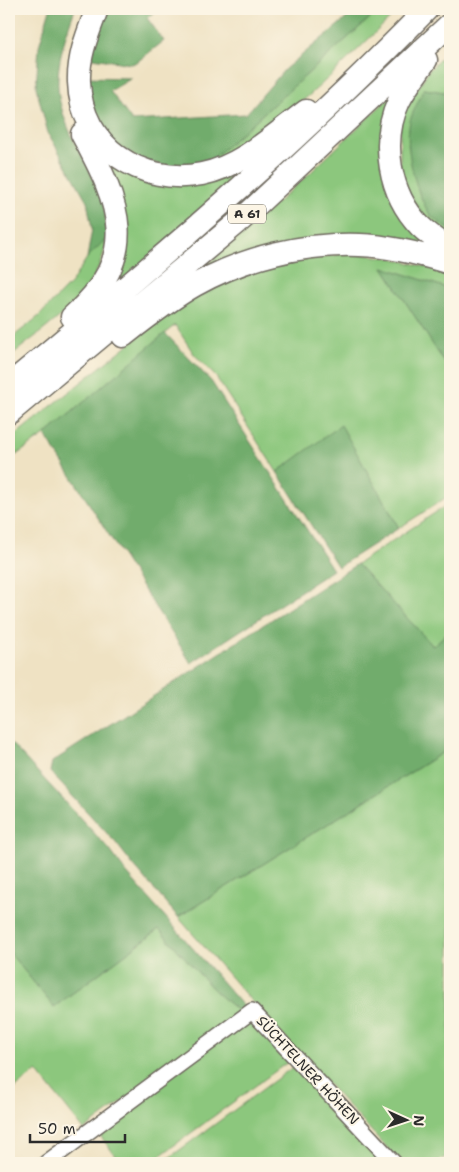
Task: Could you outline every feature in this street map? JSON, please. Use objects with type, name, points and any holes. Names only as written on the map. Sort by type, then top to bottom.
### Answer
[{"type":"highway","points":[[9,380],[44,342],[80,310],[94,294],[106,276],[116,250],[118,220],[115,208],[98,164],[81,131],[70,94],[71,56],[84,9]]},
{"type":"highway","points":[[97,9],[84,44],[79,68],[80,96],[86,118],[105,147],[115,155],[133,166],[159,174],[173,176],[204,173],[230,163],[253,151],[313,106],[344,77],[374,64]]},
{"type":"highway","name":"A 61","points":[[9,385],[127,288],[226,202],[374,64],[427,9]]},
{"type":"highway","points":[[450,24],[399,101],[392,121],[389,146],[394,179],[404,204],[419,225],[450,249]]},
{"type":"highway","name":"A 61","points":[[9,413],[242,219],[450,24]]},
{"type":"highway","points":[[34,393],[90,362],[141,322],[194,286],[218,274],[282,251],[319,246],[361,245],[399,249],[450,262]]},
{"type":"street","name":"SÜCHTELNER HÖHEN","points":[[46,1163],[252,1011],[394,1163]]},
{"type":"green space","points":[[50,9],[75,9],[61,54],[58,90],[69,129],[99,191],[103,204],[107,238],[87,258],[92,229],[87,201],[48,133],[36,87],[39,46]]},
{"type":"green space","points":[[104,9],[157,9],[147,18],[164,41],[137,62],[131,64],[87,57]]},
{"type":"green space","points":[[353,9],[380,9],[208,163],[170,167],[140,160],[115,144],[95,119],[86,77],[132,78],[110,91],[132,121],[246,114],[285,69],[354,12]]},
{"type":"green space","points":[[380,9],[400,9],[294,109],[250,141],[208,163]]},
{"type":"green space","points":[[450,49],[450,93],[424,89],[408,145],[419,193],[430,215],[450,230],[450,239],[417,211],[400,172],[400,119],[428,71]]},
{"type":"green space","points":[[424,89],[450,93],[450,230],[429,213],[419,193],[412,168],[408,143],[410,121]]},
{"type":"green space","points":[[394,93],[384,155],[450,255],[378,241],[190,280],[309,174]]},
{"type":"green space","points":[[94,142],[160,179],[270,149],[85,313],[118,258]]},
{"type":"green space","points":[[107,238],[102,258],[94,276],[83,292],[56,320],[9,357],[9,340],[38,317],[71,283],[87,258]]},
{"type":"green space","points":[[351,253],[391,258],[450,273],[450,289],[383,267],[450,371],[450,495],[399,528],[341,426],[277,472],[216,377],[194,354],[175,325],[45,435],[9,460],[9,440],[164,316],[204,293],[250,271],[276,263]]},
{"type":"green space","points":[[383,267],[450,289],[450,371]]},
{"type":"green space","points":[[165,333],[211,381],[333,570],[191,663],[45,435]]},
{"type":"green space","points":[[341,425],[399,528],[338,567],[277,472]]},
{"type":"green space","points":[[450,503],[450,630],[433,646],[357,564]]},
{"type":"green space","points":[[357,564],[433,646],[450,630],[450,748],[178,917],[116,843],[50,772],[52,762]]},
{"type":"green space","points":[[9,741],[109,849],[126,872],[246,1009],[240,1013],[213,989],[159,929],[54,1007],[9,952]]},
{"type":"green space","points":[[450,748],[450,1154],[436,1163],[401,1163],[253,1003],[178,917]]},
{"type":"green space","points":[[159,929],[213,989],[240,1013],[84,1130],[37,1071],[9,1093],[9,952],[54,1007]]},
{"type":"green space","points":[[245,1019],[256,1020],[292,1059],[150,1163],[121,1163],[96,1130]]},
{"type":"green space","points":[[297,1064],[387,1163],[162,1163]]}]
